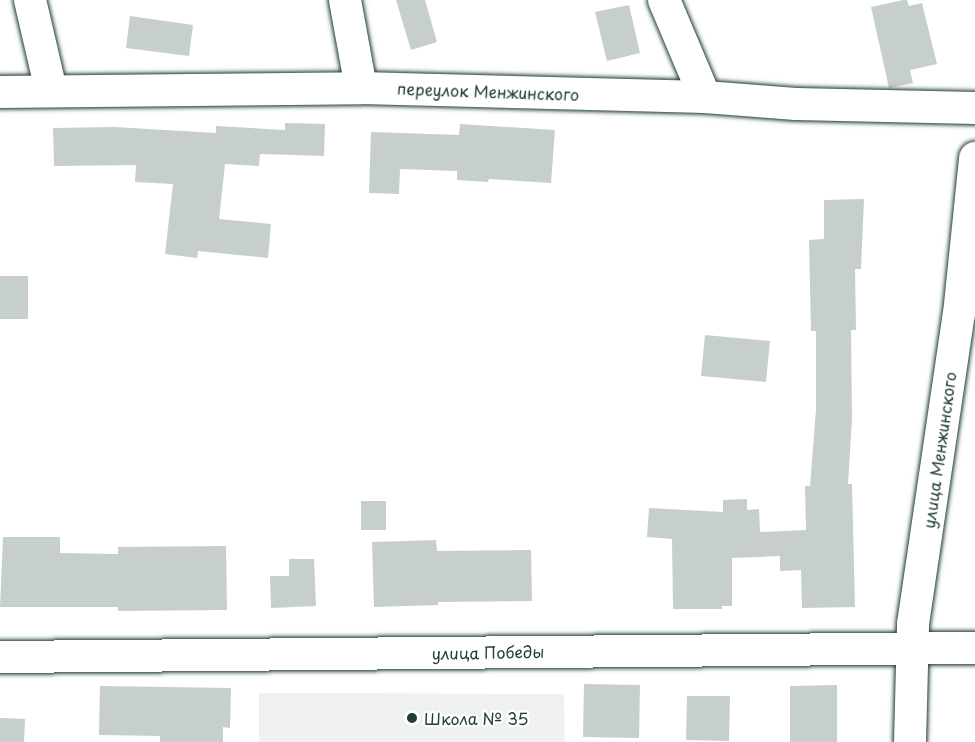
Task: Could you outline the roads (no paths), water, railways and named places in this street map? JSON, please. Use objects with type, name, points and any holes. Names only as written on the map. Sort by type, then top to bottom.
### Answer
[{"type":"street","points":[[30,0],[51,90]]},
{"type":"street","points":[[345,0],[361,88]]},
{"type":"street","points":[[664,0],[705,97]]},
{"type":"street","name":"переулок Менжинского","points":[[0,92],[361,88],[705,97],[796,104],[975,108]]},
{"type":"street","name":"улица Менжинского","points":[[910,742],[912,648],[967,314],[975,158]]},
{"type":"street","name":"улица Победы","points":[[0,657],[975,648]]},
{"type":"place","name":"Школа № 35","points":[[412,718]]}]
